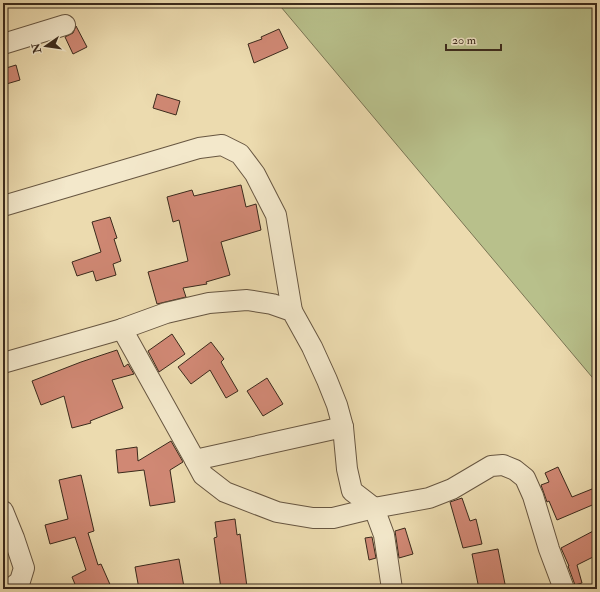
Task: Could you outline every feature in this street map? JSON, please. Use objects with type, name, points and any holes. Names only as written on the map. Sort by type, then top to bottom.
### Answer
[{"type":"street","points":[[3,44],[65,24]]},
{"type":"street","points":[[3,206],[199,148],[222,145],[240,154],[255,174],[276,215],[292,311],[328,380],[337,405],[343,427],[347,469],[352,491],[374,508],[384,535],[392,589]]},
{"type":"street","points":[[3,363],[122,329],[166,313],[209,303],[247,300],[272,304],[292,311]]},
{"type":"street","points":[[122,329],[203,475],[225,492],[277,512],[313,518],[334,518],[374,508],[429,498],[452,489],[491,466],[503,466],[515,470],[525,478],[533,496],[549,549],[564,589]]},
{"type":"street","points":[[195,460],[343,427]]},
{"type":"street","points":[[3,511],[24,568],[20,581],[10,589]]},
{"type":"green space","points":[[280,3],[597,3],[597,383],[281,7]]},
{"type":"building","points":[[76,26],[87,47],[73,54],[65,37],[73,33]]},
{"type":"building","points":[[279,29],[288,48],[254,63],[248,44],[262,39],[261,37]]},
{"type":"building","points":[[16,65],[20,80],[3,85],[3,69]]},
{"type":"building","points":[[157,94],[180,101],[176,115],[153,108]]},
{"type":"building","points":[[241,185],[246,207],[256,204],[261,230],[221,242],[230,275],[206,282],[207,284],[183,288],[186,297],[157,304],[148,272],[188,261],[179,220],[173,222],[167,197],[192,190],[194,196]]},
{"type":"building","points":[[110,217],[117,238],[114,239],[121,261],[113,264],[116,275],[96,281],[93,271],[77,276],[72,262],[101,252],[92,222]]},
{"type":"building","points":[[172,334],[185,354],[159,372],[148,351]]},
{"type":"building","points":[[211,342],[224,359],[221,362],[238,391],[226,398],[210,370],[191,384],[178,367]]},
{"type":"building","points":[[117,350],[124,367],[128,364],[134,374],[112,380],[123,408],[90,421],[91,423],[72,428],[64,396],[41,405],[32,381]]},
{"type":"building","points":[[267,378],[283,404],[263,416],[247,391]]},
{"type":"building","points":[[171,441],[183,462],[170,470],[175,502],[150,506],[144,470],[118,473],[116,450],[137,447],[138,461]]},
{"type":"building","points":[[558,467],[572,497],[597,487],[597,503],[557,520],[549,501],[547,502],[541,485],[549,482],[545,473]]},
{"type":"building","points":[[81,475],[94,531],[88,533],[98,565],[101,564],[112,589],[77,589],[72,577],[86,570],[75,537],[50,544],[45,525],[68,519],[59,480]]},
{"type":"building","points":[[462,498],[470,521],[476,519],[482,544],[463,548],[450,502]]},
{"type":"building","points":[[235,519],[237,535],[240,534],[247,587],[221,589],[214,538],[217,537],[215,522]]},
{"type":"building","points":[[405,528],[413,554],[399,558],[395,531]]},
{"type":"building","points":[[597,529],[597,555],[577,565],[582,583],[575,585],[561,548]]},
{"type":"building","points":[[372,537],[376,558],[369,560],[365,538]]},
{"type":"building","points":[[498,549],[506,589],[479,589],[472,554]]},
{"type":"building","points":[[179,559],[184,587],[173,589],[139,589],[135,567]]}]
